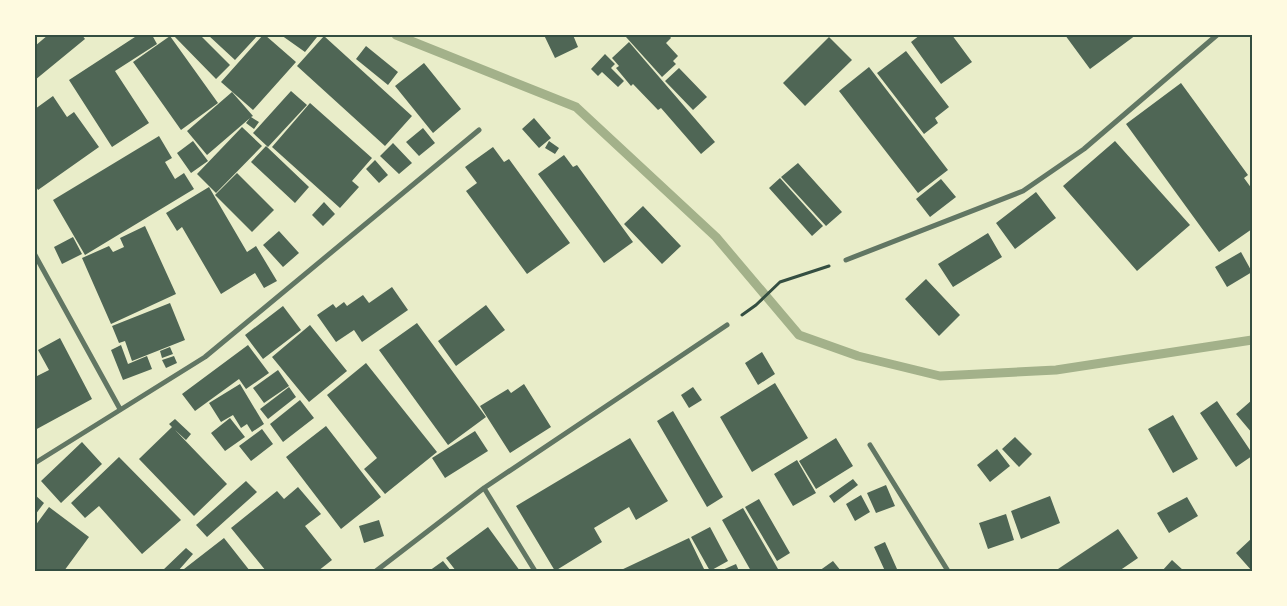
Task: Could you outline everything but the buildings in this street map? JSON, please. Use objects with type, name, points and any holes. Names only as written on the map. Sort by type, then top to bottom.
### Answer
[{"type":"street","points":[[846,260],[1023,191],[1084,149],[1217,35]]},
{"type":"street","points":[[35,463],[206,356],[479,130]]},
{"type":"street","points":[[35,255],[120,409]]},
{"type":"street","points":[[376,571],[484,488],[727,325]]},
{"type":"street","points":[[870,445],[948,571]]},
{"type":"street","points":[[484,488],[535,571]]},
{"type":"path","points":[[756,305],[780,282],[846,260]]},
{"type":"waterway","points":[[396,35],[576,107],[716,237],[799,335],[858,356],[940,376],[1056,370],[1252,340]]}]
